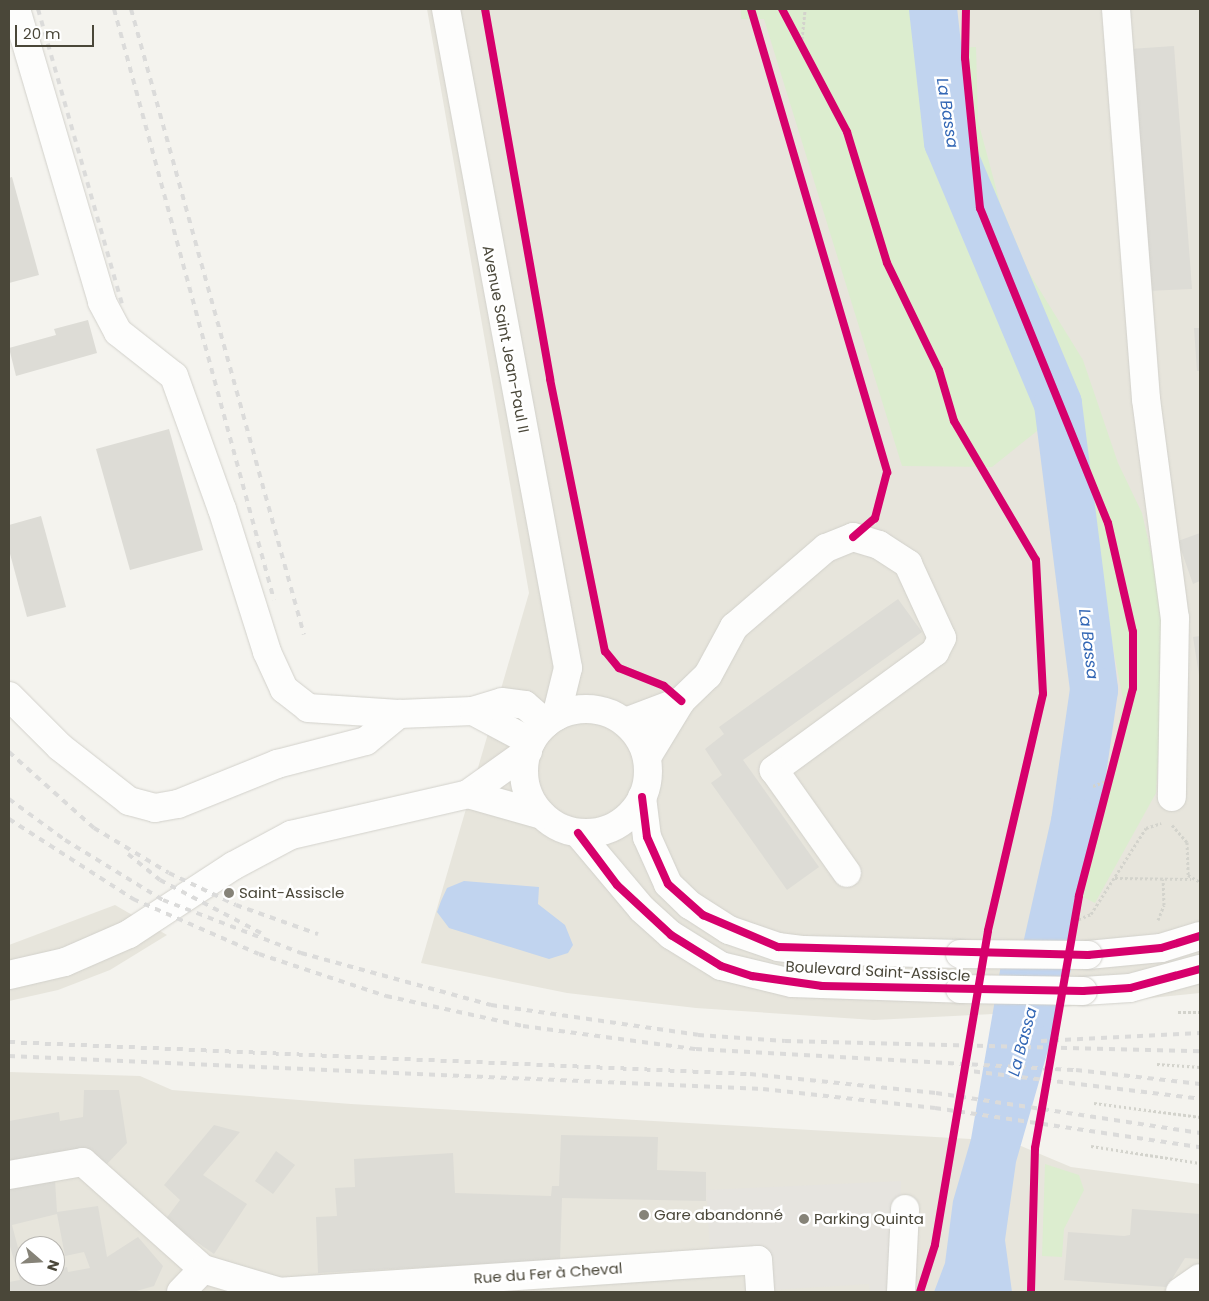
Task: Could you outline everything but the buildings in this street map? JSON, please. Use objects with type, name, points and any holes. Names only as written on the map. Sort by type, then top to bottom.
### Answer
[{"type":"street","points":[[16,9],[102,302],[118,332],[174,376],[222,508],[267,652],[284,689],[308,708],[399,714],[473,711],[502,702],[525,705],[540,733],[526,785],[542,814]]},
{"type":"street","name":"Avenue Saint Jean-Paul II","points":[[446,9],[568,668],[540,733]]},
{"type":"street","points":[[1116,9],[1146,399],[1176,618],[1172,797]]},
{"type":"street","points":[[468,794],[542,814],[578,833],[616,826],[642,797],[647,757],[681,701],[708,675],[734,627],[826,548],[853,537],[880,545],[908,564],[942,638],[936,652],[774,770],[847,873]]},
{"type":"street","points":[[568,668],[619,719],[647,757]]},
{"type":"street","points":[[9,696],[60,747],[130,801],[155,808],[178,804],[277,764],[366,741],[399,714]]},
{"type":"street","points":[[9,975],[65,962],[129,934],[232,866],[290,836],[468,794],[540,733],[595,709],[619,719],[681,701]]},
{"type":"street","name":"Boulevard Saint-Assiscle","points":[[642,797],[647,837],[668,884],[690,905],[729,930],[778,947],[804,950],[1088,956],[1166,946],[1200,936]]},
{"type":"street","name":"Boulevard Saint-Assiscle","points":[[578,833],[642,909],[671,935],[721,966],[792,983],[1083,991],[1130,988],[1200,969]]},
{"type":"street","points":[[9,1174],[82,1162],[203,1269],[277,1292]]},
{"type":"street","points":[[901,1292],[905,1209]]},
{"type":"street","name":"Rue du Fer à Cheval","points":[[277,1292],[758,1260],[760,1292]]},
{"type":"street","points":[[181,1292],[203,1269]]},
{"type":"street","points":[[1180,1292],[1200,1278]]},
{"type":"path","points":[[782,9],[802,40],[848,132],[887,263],[939,370],[954,421],[1036,560],[1043,694],[988,931]]},
{"type":"path","points":[[802,40],[805,9]]},
{"type":"path","points":[[1093,786],[1109,780]]},
{"type":"path","points":[[1074,921],[1091,914],[1146,828],[1161,823],[1181,830],[1187,842],[1185,866],[1192,879]]},
{"type":"path","points":[[1114,878],[1192,879],[1200,882]]},
{"type":"path","points":[[1163,879],[1164,905],[1157,923],[1166,946]]},
{"type":"path","points":[[1178,1012],[1200,1012]]},
{"type":"path","points":[[1157,1064],[1200,1068]]},
{"type":"path","points":[[1094,1103],[1200,1117]]},
{"type":"path","points":[[930,1260],[957,1125]]},
{"type":"path","points":[[1091,1146],[1200,1163]]},
{"type":"shaded area","points":[[427,9],[1200,9],[1200,993],[993,1014],[874,1020],[696,1008],[567,993],[421,963],[529,593]]},
{"type":"shaded area","points":[[115,905],[167,935],[110,970],[58,990],[9,1001],[9,945]]},
{"type":"shaded area","points":[[9,1072],[140,1076],[172,1090],[351,1104],[971,1139],[1021,1146],[1071,1167],[1200,1184],[1200,1292],[9,1292]]},
{"type":"shaded area","name":"Parking Quinta","points":[[901,1181],[899,1292],[870,1292],[869,1284],[771,1290],[767,1248],[710,1249],[706,1190]]},
{"type":"green space","points":[[741,9],[920,9],[925,50],[976,47],[978,121],[1000,203],[1028,271],[1083,360],[1118,463],[1142,513],[1167,623],[1156,793],[1095,903],[1077,894],[1099,835],[1123,699],[1066,408],[992,467],[902,466],[764,19],[741,19]]},
{"type":"green space","points":[[1045,1164],[1079,1175],[1084,1190],[1064,1229],[1062,1257],[1042,1256]]},
{"type":"water","points":[[464,881],[539,887],[538,904],[565,925],[573,945],[568,953],[549,959],[449,928],[437,912],[447,888]]},
{"type":"water","points":[[1075,956],[1016,1162],[1005,1240],[1012,1292],[934,1292],[945,1263],[953,1201],[971,1139],[1002,959]]},
{"type":"waterway","name":"La Bassa","points":[[933,9],[948,142],[1058,404],[1094,690],[1075,822],[1034,1004]]},
{"type":"railway","points":[[38,9],[122,304]]},
{"type":"railway","points":[[114,9],[274,600]]},
{"type":"railway","points":[[131,9],[304,635]]},
{"type":"railway","points":[[9,752],[94,828],[169,873],[236,905],[318,934]]},
{"type":"railway","points":[[9,799],[65,840],[163,900],[301,953],[491,1005],[698,1035],[785,1041],[1200,1051]]},
{"type":"railway","points":[[9,819],[133,899],[259,954],[386,996],[523,1026],[696,1049],[1076,1070],[1200,1084]]},
{"type":"railway","points":[[128,854],[160,880],[261,933]]},
{"type":"railway","points":[[1041,1041],[1200,1033]]},
{"type":"railway","points":[[9,1042],[750,1074],[936,1093],[1200,1133]]},
{"type":"railway","points":[[9,1056],[763,1089],[935,1108],[1200,1147]]},
{"type":"railway","points":[[962,1070],[1200,1099]]},
{"type":"cycle path","points":[[485,9],[550,379],[605,651],[619,668],[664,686],[681,701]]},
{"type":"cycle path","points":[[751,9],[887,472],[875,518],[853,537]]},
{"type":"cycle path","points":[[782,9],[847,132],[887,263],[939,370],[954,421],[1036,560],[1043,694],[988,931],[935,1245],[920,1292]]},
{"type":"cycle path","points":[[966,9],[965,58],[980,208],[1108,523],[1133,632],[1133,688],[1079,896],[1035,1148],[1031,1292]]},
{"type":"cycle path","points":[[642,797],[647,837],[668,884],[703,915],[778,947],[1088,955],[1161,948],[1200,936]]},
{"type":"cycle path","points":[[578,833],[617,885],[671,935],[721,966],[752,976],[822,986],[1083,991],[1130,988],[1200,969]]},
{"type":"place","name":"Saint-Assiscle","points":[[229,893]]},
{"type":"place","name":"Gare abandonné","points":[[644,1215]]},
{"type":"place","name":"Parking Quinta","points":[[804,1219]]}]
